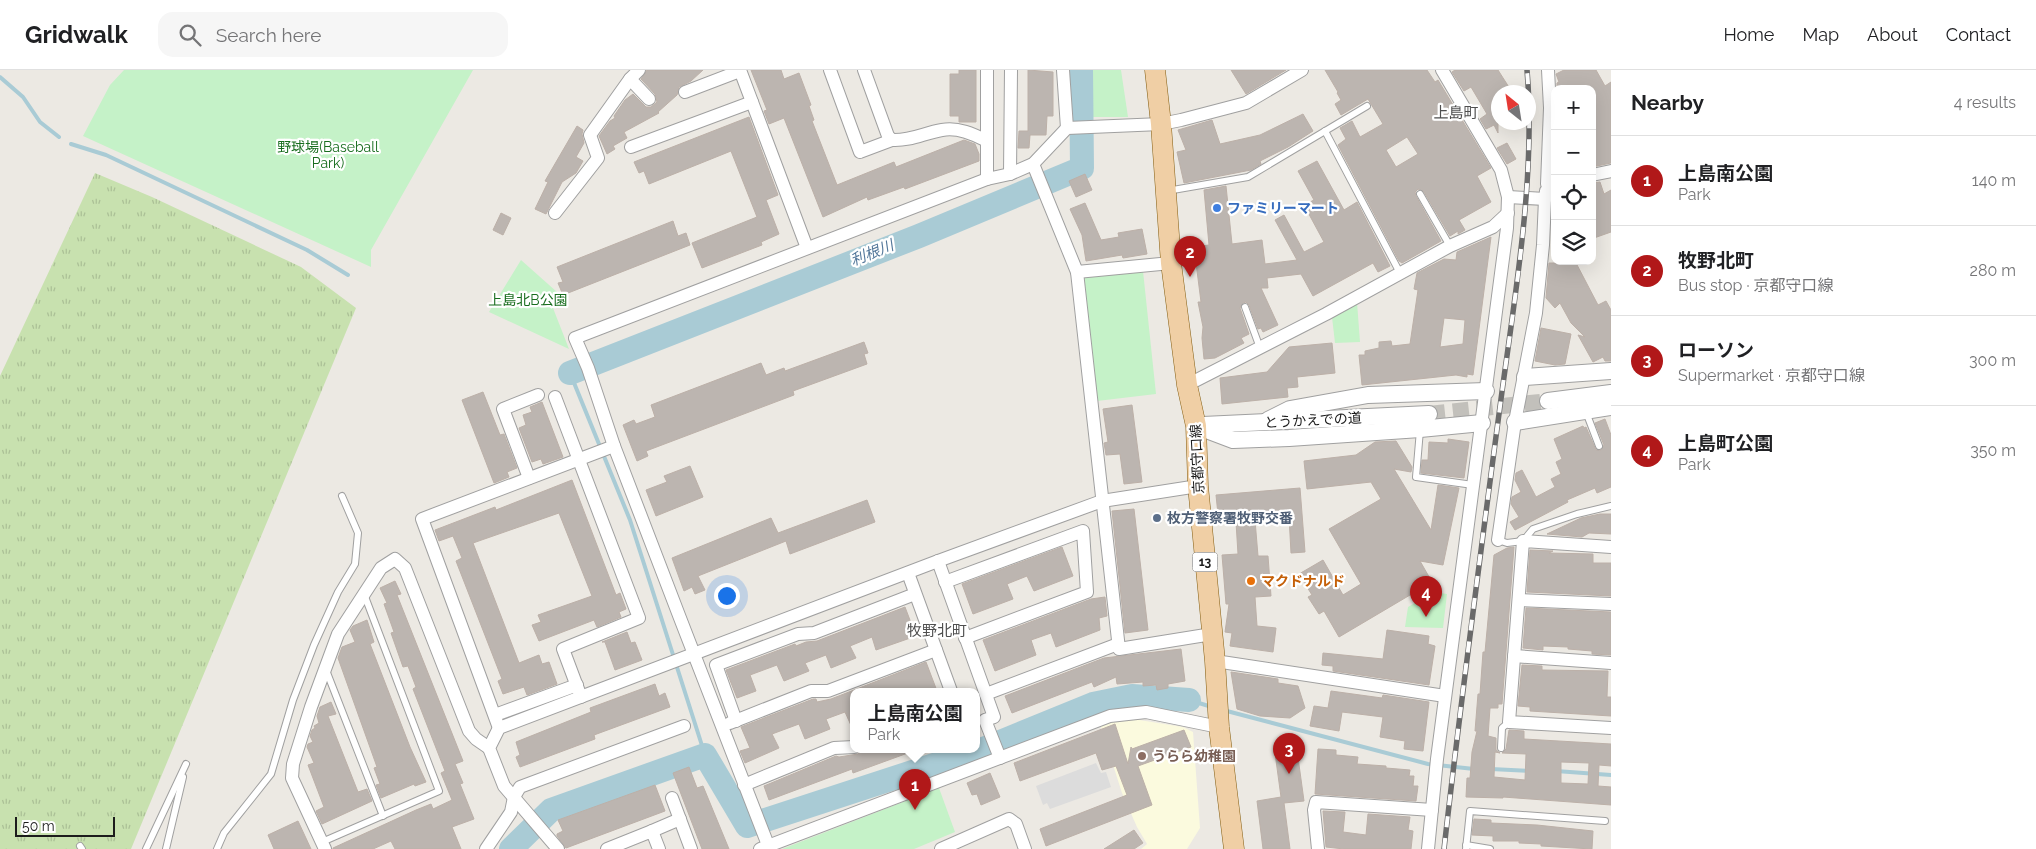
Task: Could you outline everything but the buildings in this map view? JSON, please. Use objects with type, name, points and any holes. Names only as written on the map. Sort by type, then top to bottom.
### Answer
[{"type":"main road","name":"京都守口線","points":[[1155,70],[1161,124],[1171,263],[1187,385],[1196,426],[1198,486],[1218,713],[1234,849]]},
{"type":"street","points":[[555,213],[598,158],[590,135],[630,80],[640,70]]},
{"type":"street","points":[[830,70],[860,152],[892,140],[906,141],[943,129],[967,132],[987,141]]},
{"type":"street","points":[[864,70],[888,136],[892,140]]},
{"type":"street","points":[[987,70],[987,179]]},
{"type":"street","points":[[1010,174],[1011,70]]},
{"type":"street","points":[[1063,70],[1070,128],[1036,169],[987,179],[575,338],[588,368],[614,446],[744,785],[764,847],[1110,716],[1146,712],[1218,713]]},
{"type":"street","points":[[1070,128],[1161,124],[1246,104],[1302,70]]},
{"type":"street","points":[[1428,849],[1435,774],[1508,213],[1508,197],[1501,170],[1442,70]]},
{"type":"street","points":[[1498,540],[1514,422],[1525,377],[1538,294],[1544,245],[1545,199],[1551,183],[1548,70]]},
{"type":"street","points":[[685,92],[740,71],[807,248]]},
{"type":"street","points":[[630,80],[649,99]]},
{"type":"street","points":[[631,147],[752,102]]},
{"type":"street","points":[[1036,169],[1077,272],[1119,649],[1212,634]]},
{"type":"street","points":[[1596,174],[1611,171]]},
{"type":"street","points":[[1508,197],[1545,199]]},
{"type":"street","points":[[1187,385],[1450,246],[1493,227],[1508,213]]},
{"type":"street","points":[[1077,272],[1171,263]]},
{"type":"street","points":[[1525,377],[1611,372]]},
{"type":"street","points":[[1264,423],[1290,408],[1368,395],[1486,390]]},
{"type":"street","points":[[1548,401],[1611,393]]},
{"type":"street","points":[[529,478],[503,409],[538,395]]},
{"type":"street","points":[[555,397],[639,618],[563,649],[579,691]]},
{"type":"street","points":[[1514,422],[1611,407]]},
{"type":"street","name":"とうかえでの道","points":[[1196,426],[1429,414]]},
{"type":"street","points":[[1196,426],[1234,440],[1420,429],[1482,422]]},
{"type":"street","points":[[500,728],[422,519],[614,446]]},
{"type":"street","points":[[495,715],[579,691],[693,654],[1102,501],[1198,486]]},
{"type":"street","points":[[945,582],[1083,531],[1087,592],[965,638]]},
{"type":"street","points":[[1611,547],[1523,541],[1509,722],[1611,728]]},
{"type":"street","points":[[324,846],[292,778],[293,764],[310,707],[338,634],[381,568],[395,560],[405,568],[469,730],[476,739],[489,748],[504,786],[558,849]]},
{"type":"street","points":[[938,561],[994,718],[981,722],[1000,758]]},
{"type":"street","points":[[908,573],[950,688]]},
{"type":"street","points":[[736,721],[716,665],[798,634],[814,633],[915,594]]},
{"type":"street","points":[[1519,600],[1611,604]]},
{"type":"street","points":[[986,694],[1118,644]]},
{"type":"street","points":[[722,726],[811,691],[828,691],[936,650]]},
{"type":"street","points":[[1514,656],[1611,662]]},
{"type":"street","points":[[1214,661],[1446,696]]},
{"type":"street","points":[[489,748],[500,728],[579,691]]},
{"type":"street","points":[[486,849],[511,812],[514,797],[520,787],[684,726]]},
{"type":"street","points":[[744,785],[834,748],[850,747]]},
{"type":"street","points":[[672,798],[691,849]]},
{"type":"street","points":[[1318,849],[1314,810],[1316,802],[1432,810]]},
{"type":"street","points":[[607,849],[680,818]]},
{"type":"street","points":[[941,849],[1009,819],[1016,824],[1025,849]]},
{"type":"street","points":[[652,831],[659,849]]},
{"type":"lane","points":[[1166,191],[1248,177],[1367,106]]},
{"type":"lane","points":[[1325,131],[1400,274]]},
{"type":"lane","points":[[1420,194],[1450,246]]},
{"type":"lane","points":[[1245,307],[1260,348]]},
{"type":"lane","points":[[1585,411],[1599,446]]},
{"type":"lane","points":[[1420,429],[1416,478],[1474,485]]},
{"type":"lane","points":[[216,849],[224,833],[271,774],[293,700],[314,645],[338,592],[354,564],[358,533],[342,496]]},
{"type":"lane","points":[[1498,540],[1507,543],[1523,541],[1533,529],[1577,514],[1611,506]]},
{"type":"lane","points":[[324,846],[383,816],[439,791],[364,594]]},
{"type":"lane","points":[[325,669],[383,816]]},
{"type":"lane","points":[[1501,748],[1502,728],[1509,722]]},
{"type":"lane","points":[[146,849],[186,764],[166,849]]},
{"type":"lane","points":[[1490,849],[1466,847],[1470,811],[1605,822]]},
{"type":"shaded area","points":[[1127,718],[1183,727],[1193,732],[1200,828],[1187,849],[1141,849],[1147,844],[1122,793],[1100,724]]},
{"type":"shaded area","points":[[1096,763],[1101,773],[1106,772],[1111,787],[1050,809],[1047,803],[1043,805],[1036,786]]},
{"type":"green space","name":"野球場(Baseball Park)","points":[[124,70],[473,70],[371,250],[371,267],[83,136],[110,85]]},
{"type":"green space","points":[[1087,70],[1121,70],[1128,117],[1088,117]]},
{"type":"green space","points":[[95,173],[152,197],[301,267],[356,308],[131,849],[0,849],[0,376]]},
{"type":"green space","name":"上島北B公園","points":[[521,260],[557,292],[562,304],[553,308],[569,349],[489,312]]},
{"type":"green space","points":[[1143,271],[1156,394],[1097,401],[1083,277]]},
{"type":"green space","points":[[1357,302],[1360,342],[1335,343],[1332,317]]},
{"type":"green space","points":[[1434,592],[1447,594],[1443,628],[1405,627],[1408,607]]},
{"type":"green space","points":[[939,788],[955,832],[914,849],[782,849]]},
{"type":"waterway","name":"利根川","points":[[570,373],[919,236],[1082,168],[1081,70]]},
{"type":"waterway","points":[[0,77],[23,97],[40,122],[59,137]]},
{"type":"waterway","points":[[71,144],[106,155],[307,250],[348,275]]},
{"type":"waterway","points":[[570,373],[630,520],[705,755]]},
{"type":"waterway","points":[[980,750],[1093,704],[1132,696],[1189,700]]},
{"type":"waterway","points":[[1189,700],[1212,707]]},
{"type":"waterway","points":[[1223,710],[1428,764],[1474,769]]},
{"type":"waterway","points":[[511,849],[551,810],[705,755],[747,826],[971,753]]},
{"type":"waterway","points":[[1491,769],[1529,771]]},
{"type":"waterway","points":[[1556,771],[1611,775]]},
{"type":"tunnel","points":[[1429,414],[1548,401]]},
{"type":"railway","points":[[1444,849],[1471,624],[1523,235],[1529,151],[1527,70]]},
{"type":"place","name":"ファミリーマート","points":[[1217,208]]},
{"type":"place","name":"牧野北町","points":[[1190,277]]},
{"type":"place","name":"枚方警察署牧野交番","points":[[1157,518]]},
{"type":"place","name":"マクドナルド","points":[[1251,581]]},
{"type":"place","name":"上島町公園","points":[[1426,617]]},
{"type":"place","name":"うらら幼稚園","points":[[1142,756]]},
{"type":"place","name":"ローソン","points":[[1289,774]]},
{"type":"place","name":"上島南公園","points":[[915,810]]},
{"type":"district","name":"上島町","points":[[1456,113]]},
{"type":"district","name":"牧野北町","points":[[937,631]]}]
